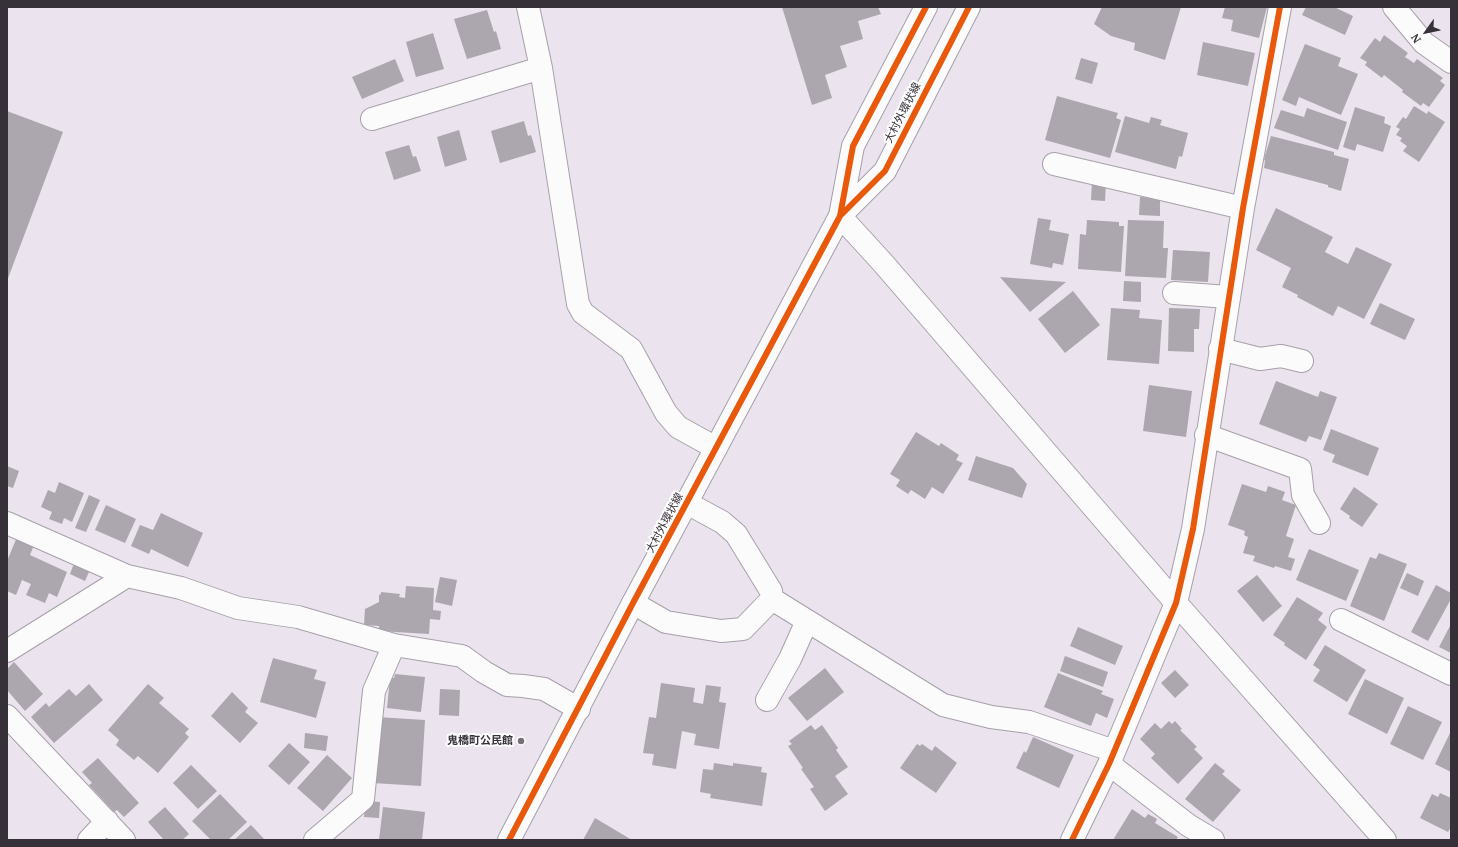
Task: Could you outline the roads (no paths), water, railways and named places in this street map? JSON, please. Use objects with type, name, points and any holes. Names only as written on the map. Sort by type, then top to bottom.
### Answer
[{"type":"street","points":[[528,7],[541,68],[578,304],[583,313],[631,349],[666,413],[678,427],[716,448]]},
{"type":"street","name":"大村外環状線","points":[[840,216],[853,146],[926,7]]},
{"type":"street","name":"大村外環状線","points":[[510,840],[633,603],[840,216],[885,171],[969,7]]},
{"type":"street","points":[[1072,840],[1112,757],[1176,604],[1193,529],[1206,434],[1228,297],[1280,7]]},
{"type":"street","points":[[1394,7],[1424,43],[1451,62]]},
{"type":"street","points":[[372,119],[541,68]]},
{"type":"street","points":[[1054,164],[1243,208]]},
{"type":"street","points":[[840,216],[883,263],[1176,604],[1385,840]]},
{"type":"street","points":[[1174,293],[1228,297]]},
{"type":"street","points":[[1220,349],[1260,359],[1280,356],[1302,361]]},
{"type":"street","points":[[1206,434],[1300,469],[1303,496],[1319,523]]},
{"type":"street","points":[[687,503],[722,522],[736,534],[771,591],[772,599]]},
{"type":"street","points":[[7,523],[127,576],[181,588],[238,608],[298,617],[394,645],[462,656],[484,672],[507,685],[544,689],[579,709]]},
{"type":"street","points":[[7,651],[127,576]]},
{"type":"street","points":[[633,603],[666,622],[721,631],[743,629],[772,599]]},
{"type":"street","points":[[772,599],[943,705],[991,717],[1029,722],[1112,757],[1188,825],[1213,840]]},
{"type":"street","points":[[1341,620],[1451,674]]},
{"type":"street","points":[[767,700],[790,659],[807,621]]},
{"type":"street","points":[[315,840],[363,799],[374,691],[394,645]]},
{"type":"street","points":[[7,716],[124,840]]},
{"type":"street","points":[[89,840],[107,821]]},
{"type":"place","name":"鬼橋町公民館","points":[[521,741]]}]
